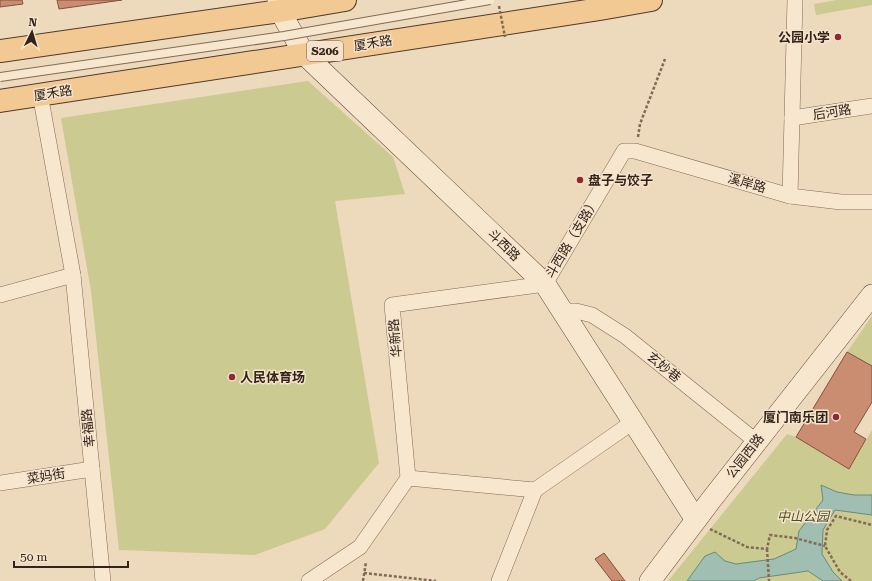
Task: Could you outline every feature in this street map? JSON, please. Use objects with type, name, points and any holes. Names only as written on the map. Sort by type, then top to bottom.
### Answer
[{"type":"main road","points":[[0,51],[279,5],[345,0]]},
{"type":"main road","name":"厦禾路","points":[[0,101],[651,0]]},
{"type":"street","points":[[790,196],[795,0]]},
{"type":"street","name":"斗西路","points":[[279,5],[304,54],[545,284],[696,520]]},
{"type":"street","name":"幸福路","points":[[40,94],[73,274],[103,581]]},
{"type":"street","name":"后河路","points":[[792,118],[872,106]]},
{"type":"street","name":"斗西路（支路）","points":[[545,284],[629,151]]},
{"type":"street","name":"溪岸路","points":[[629,151],[790,196],[841,202],[872,202]]},
{"type":"street","points":[[0,294],[73,274]]},
{"type":"street","name":"华新路","points":[[408,478],[392,305],[545,284]]},
{"type":"street","name":"公园西路","points":[[650,581],[872,296]]},
{"type":"street","name":"玄妙巷","points":[[563,311],[576,311],[592,315],[625,336],[757,442]]},
{"type":"street","points":[[499,581],[536,490],[634,422]]},
{"type":"street","name":"菜妈街","points":[[0,483],[92,469]]},
{"type":"street","points":[[309,581],[360,548],[408,478],[536,490]]},
{"type":"lane","points":[[0,77],[284,36],[490,0]]},
{"type":"path","points":[[498,0],[505,37]]},
{"type":"path","points":[[629,151],[666,59]]},
{"type":"path","points":[[851,581],[840,572],[825,546],[827,530],[836,516],[872,525]]},
{"type":"path","points":[[696,520],[710,529],[747,547],[767,549]]},
{"type":"path","points":[[769,581],[767,549],[770,535],[795,538],[825,546]]},
{"type":"path","points":[[364,573],[436,581]]},
{"type":"green space","points":[[837,0],[872,0],[872,5],[816,15],[814,4]]},
{"type":"green space","name":"人民体育场","points":[[308,81],[393,157],[405,194],[335,201],[379,463],[325,529],[255,555],[119,550],[91,291],[61,118]]},
{"type":"green space","points":[[872,316],[872,366],[847,352]]},
{"type":"green space","name":"中山公园","points":[[872,430],[872,581],[668,581],[787,434],[796,437],[849,469]]},
{"type":"shaded area","points":[[821,485],[837,492],[854,495],[872,495],[872,515],[835,510],[823,530],[822,554],[833,572],[842,581],[823,581],[808,571],[759,578],[754,581],[687,581],[705,556],[715,552],[725,561],[736,564],[774,559],[796,549],[799,531],[823,500]]},
{"type":"building","points":[[0,0],[22,0],[23,4],[0,7]]},
{"type":"building","points":[[57,0],[122,0],[59,9]]},
{"type":"building","name":"厦门南乐团","points":[[847,352],[872,366],[872,402],[854,432],[866,439],[849,469],[796,437]]},
{"type":"building","points":[[604,553],[625,581],[612,581],[595,559]]},
{"type":"place","name":"公园小学","points":[[838,37]]},
{"type":"place","name":"盘子与饺子","points":[[580,180]]},
{"type":"place","name":"人民体育场","points":[[232,377]]},
{"type":"place","name":"厦门南乐团","points":[[836,417]]}]
